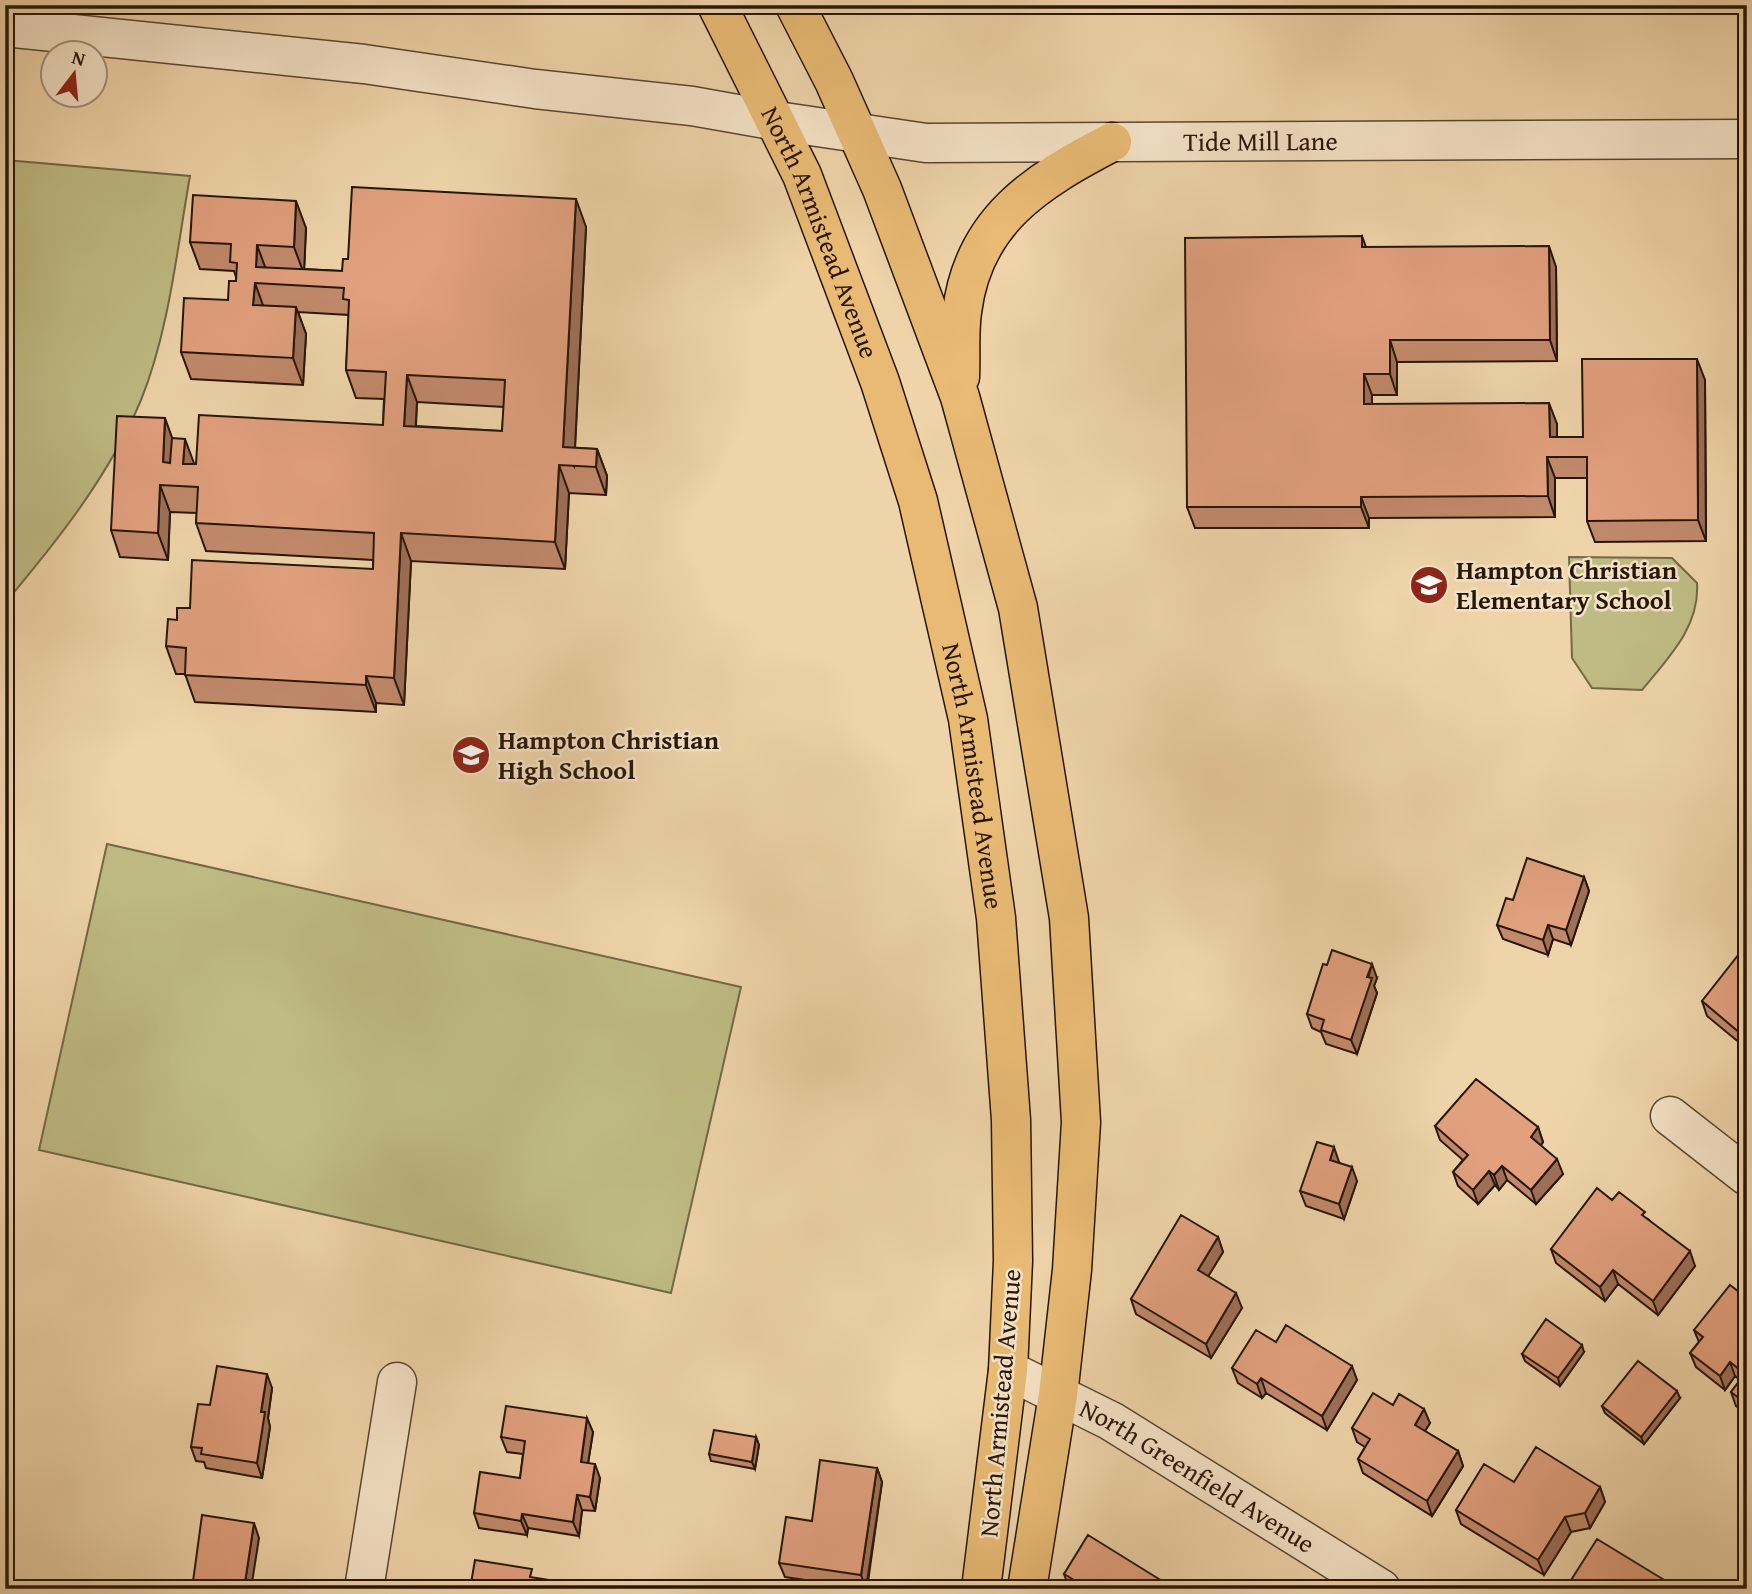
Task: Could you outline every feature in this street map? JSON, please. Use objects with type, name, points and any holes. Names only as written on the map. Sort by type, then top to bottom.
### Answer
[{"type":"main road","name":"North Armistead Avenue","points":[[717,5],[802,175],[880,382],[914,488],[945,608],[968,719],[996,918],[1011,1120],[1013,1261],[1008,1370],[981,1589]]},
{"type":"main road","name":"North Armistead Avenue","points":[[794,5],[859,135],[960,397],[1018,608],[1069,918],[1081,1122],[1072,1270],[1058,1395],[1027,1589]]},
{"type":"main road","points":[[960,397],[962,312],[972,270],[990,235],[1012,206],[1053,173],[1112,142]]},
{"type":"street","name":"Tide Mill Lane","points":[[5,27],[364,64],[535,89],[692,106],[859,135],[926,143],[1747,139]]},
{"type":"street","points":[[1670,1116],[1747,1176]]},
{"type":"street","name":"North Greenfield Avenue","points":[[1008,1370],[1111,1422],[1381,1589]]},
{"type":"street","points":[[365,1589],[397,1382]]},
{"type":"shaded area","points":[[5,160],[190,176],[159,346],[141,400],[98,481],[63,531],[5,603]]},
{"type":"shaded area","points":[[1569,557],[1672,558],[1697,583],[1697,599],[1688,628],[1672,654],[1642,690],[1592,688],[1572,658]]},
{"type":"shaded area","points":[[107,844],[741,987],[671,1293],[39,1150]]},
{"type":"building","points":[[352,187],[576,199],[563,447],[597,449],[596,467],[559,465],[555,542],[401,533],[394,678],[366,676],[366,685],[185,675],[186,648],[166,646],[168,619],[177,620],[177,608],[190,608],[192,560],[373,569],[374,533],[196,523],[198,487],[160,485],[158,533],[111,530],[117,416],[165,418],[163,462],[170,463],[172,438],[185,439],[183,464],[196,464],[199,415],[383,425],[386,372],[346,370],[349,300],[343,299],[344,288],[255,283],[253,305],[296,307],[293,358],[181,352],[184,298],[228,300],[229,281],[236,281],[237,263],[230,262],[231,244],[190,242],[193,195],[296,201],[294,247],[257,245],[256,267],[342,271],[343,259],[348,259]],"holes":[[[407,375],[505,380],[502,431],[404,426]]]},
{"type":"building","points":[[1362,236],[1362,247],[1549,246],[1550,340],[1390,340],[1390,374],[1364,374],[1364,404],[1549,403],[1550,437],[1583,437],[1582,359],[1697,359],[1698,520],[1587,521],[1587,457],[1547,457],[1548,496],[1361,497],[1361,507],[1187,507],[1185,238]]},
{"type":"building","points":[[1527,858],[1584,877],[1566,930],[1548,925],[1543,940],[1497,925],[1506,898],[1513,900]]},
{"type":"building","points":[[1743,949],[1747,952],[1747,1039],[1702,1001]]},
{"type":"building","points":[[1332,950],[1372,964],[1367,977],[1372,978],[1351,1040],[1321,1030],[1324,1020],[1307,1014],[1323,964],[1327,965]]},
{"type":"building","points":[[1476,1079],[1538,1127],[1531,1137],[1557,1159],[1531,1190],[1502,1166],[1494,1175],[1489,1171],[1473,1190],[1453,1172],[1468,1155],[1435,1126]]},
{"type":"building","points":[[1317,1142],[1334,1147],[1330,1160],[1352,1167],[1339,1204],[1300,1191]]},
{"type":"building","points":[[1597,1188],[1612,1200],[1619,1192],[1645,1212],[1642,1215],[1690,1251],[1653,1301],[1613,1270],[1600,1287],[1551,1249]]},
{"type":"building","points":[[1181,1215],[1218,1237],[1198,1270],[1236,1293],[1206,1344],[1131,1299]]},
{"type":"building","points":[[1730,1285],[1747,1298],[1747,1404],[1731,1392],[1745,1374],[1730,1362],[1720,1376],[1690,1353],[1703,1337],[1694,1330]]},
{"type":"building","points":[[1546,1319],[1582,1345],[1558,1378],[1522,1354]]},
{"type":"building","points":[[1286,1325],[1352,1366],[1322,1416],[1261,1378],[1257,1384],[1232,1368],[1256,1330],[1276,1342]]},
{"type":"building","points":[[1638,1361],[1677,1391],[1641,1437],[1602,1406]]},
{"type":"building","points":[[217,1366],[267,1374],[261,1412],[265,1412],[257,1463],[201,1454],[202,1448],[191,1447],[198,1404],[210,1405]]},
{"type":"building","points":[[1373,1393],[1393,1405],[1399,1394],[1424,1409],[1415,1425],[1458,1451],[1427,1501],[1358,1459],[1370,1439],[1352,1428]]},
{"type":"building","points":[[506,1406],[587,1418],[581,1462],[595,1464],[590,1497],[577,1495],[573,1522],[522,1514],[521,1521],[474,1513],[480,1472],[520,1478],[525,1441],[501,1437]]},
{"type":"building","points":[[714,1430],[756,1437],[752,1462],[709,1454]]},
{"type":"building","points":[[1536,1447],[1600,1487],[1585,1513],[1565,1517],[1538,1560],[1456,1510],[1484,1464],[1514,1482]]},
{"type":"building","points":[[820,1460],[877,1468],[861,1575],[779,1563],[786,1517],[812,1521]]},
{"type":"building","points":[[202,1515],[254,1523],[244,1589],[192,1589]]},
{"type":"building","points":[[1088,1535],[1175,1589],[1089,1589],[1064,1574]]},
{"type":"building","points":[[1597,1539],[1679,1589],[1575,1589],[1568,1585]]},
{"type":"building","points":[[475,1560],[532,1569],[530,1577],[556,1581],[555,1589],[470,1589]]},
{"type":"place","name":"Hampton Christian Elementary School","points":[[1429,585]]},
{"type":"place","name":"Hampton Christian High School","points":[[471,755]]}]
